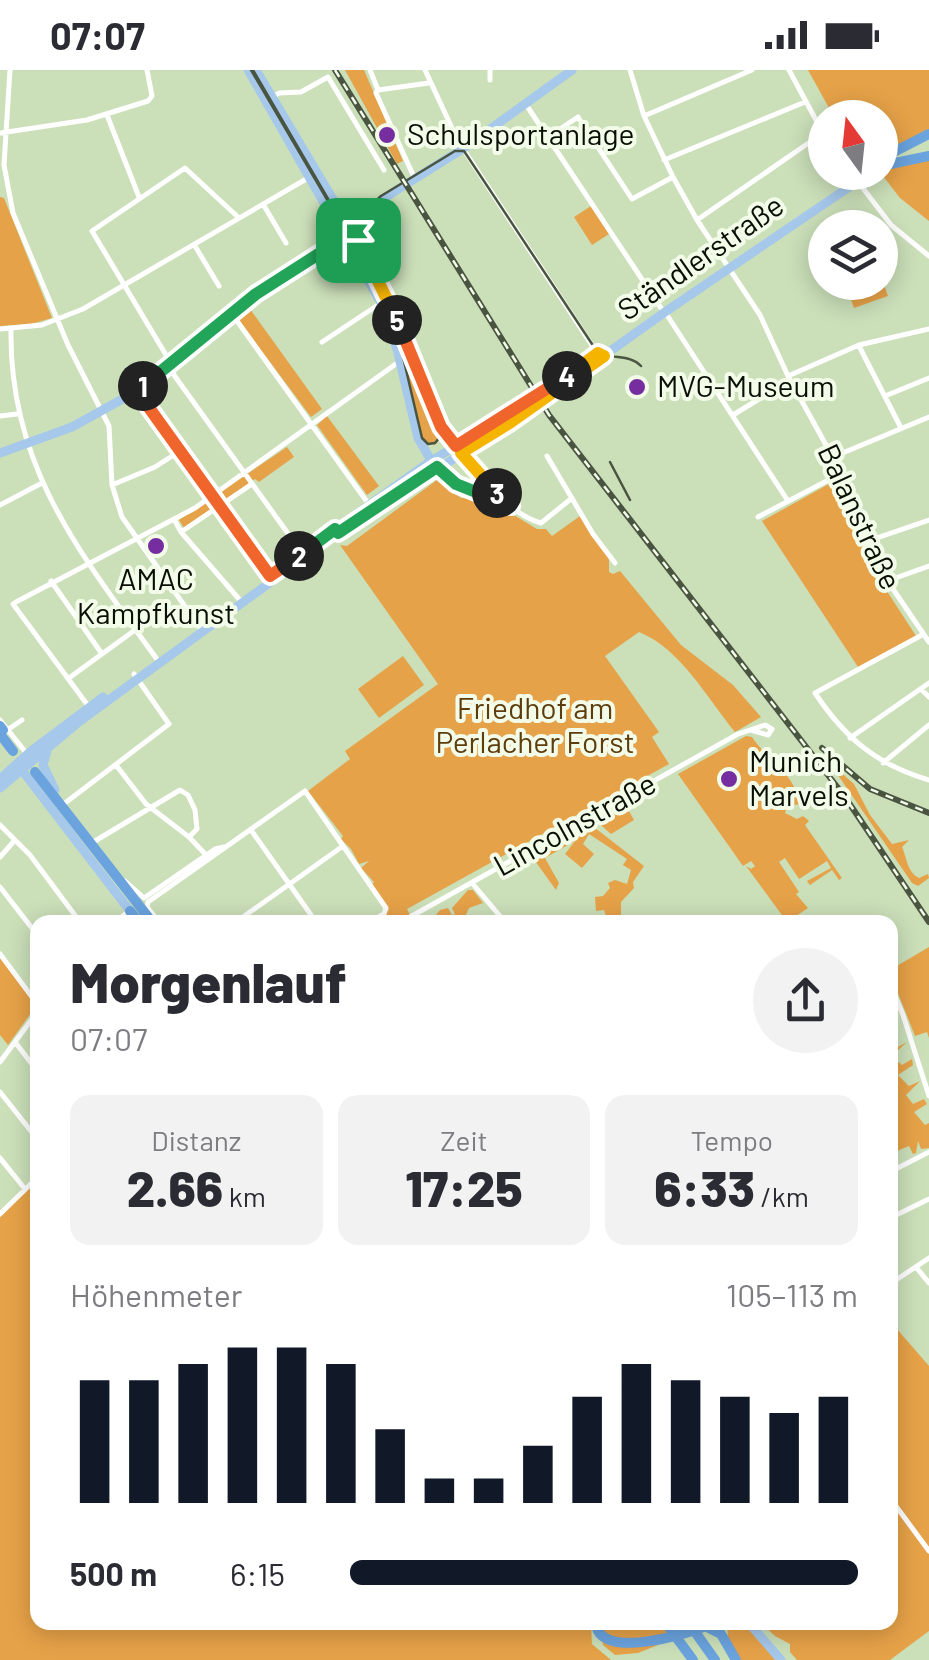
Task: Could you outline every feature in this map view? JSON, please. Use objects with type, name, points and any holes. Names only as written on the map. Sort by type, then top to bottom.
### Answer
[{"type":"highway","points":[[898,153],[928,135]]},
{"type":"highway","points":[[898,161],[929,156]]},
{"type":"highway","points":[[3,732],[22,753]]},
{"type":"highway","points":[[26,770],[143,915]]},
{"type":"highway","points":[[125,881],[144,915]]},
{"type":"highway","points":[[130,910],[141,915]]},
{"type":"highway","points":[[597,1630],[606,1652]]},
{"type":"highway","points":[[671,1630],[692,1660]]},
{"type":"highway","points":[[680,1630],[701,1660]]},
{"type":"highway","points":[[694,1630],[715,1660]]},
{"type":"highway","points":[[641,1656],[706,1630]]},
{"type":"highway","points":[[718,1630],[736,1660]]},
{"type":"main road","points":[[248,70],[382,303],[418,438],[434,464]]},
{"type":"main road","points":[[256,70],[310,176],[388,300],[441,427],[459,450]]},
{"type":"main road","points":[[0,454],[102,412],[137,391],[264,288],[346,235],[380,200],[572,70]]},
{"type":"main road","points":[[346,235],[368,204],[466,144]]},
{"type":"main road","name":"Ständlerstraße","points":[[337,531],[836,190]]},
{"type":"main road","points":[[22,753],[49,745],[156,658],[337,531]]},
{"type":"main road","points":[[22,753],[337,531]]},
{"type":"main road","points":[[49,745],[43,765],[55,790]]},
{"type":"main road","points":[[22,753],[26,770],[130,910]]},
{"type":"main road","points":[[22,753],[125,881]]},
{"type":"main road","points":[[0,779],[26,770]]},
{"type":"main road","points":[[0,788],[26,770]]},
{"type":"main road","points":[[755,1630],[781,1660]]},
{"type":"street","points":[[10,70],[3,92],[4,194],[111,433],[112,484],[122,517],[202,629]]},
{"type":"street","points":[[2,133],[108,115],[151,99],[147,70]]},
{"type":"street","points":[[370,70],[376,93],[414,175]]},
{"type":"street","points":[[425,70],[466,144],[601,354]]},
{"type":"street","points":[[490,70],[490,80]]},
{"type":"street","name":"Balanstraße","points":[[630,70],[644,116],[664,160],[697,220],[760,315],[840,474],[866,542],[887,581],[929,642]]},
{"type":"street","points":[[644,116],[752,70]]},
{"type":"street","points":[[789,70],[808,107]]},
{"type":"street","points":[[269,101],[278,92],[301,92],[328,76],[384,170]]},
{"type":"street","points":[[378,90],[429,83]]},
{"type":"street","points":[[525,102],[788,500]]},
{"type":"street","points":[[664,160],[805,102]]},
{"type":"street","points":[[108,115],[140,198]]},
{"type":"street","points":[[548,136],[578,117],[632,199],[673,177]]},
{"type":"street","points":[[697,220],[808,145]]},
{"type":"street","points":[[240,218],[185,168],[92,231],[174,374],[302,553]]},
{"type":"street","points":[[0,329],[58,320],[124,286],[310,176]]},
{"type":"street","points":[[866,190],[891,224],[929,256]]},
{"type":"street","points":[[264,204],[286,243]]},
{"type":"street","points":[[194,245],[219,286]]},
{"type":"street","points":[[322,342],[382,303]]},
{"type":"street","points":[[232,314],[371,507]]},
{"type":"street","points":[[733,416],[789,378],[859,346],[929,328]]},
{"type":"street","points":[[11,330],[11,374],[18,414],[42,483],[86,562],[156,658]]},
{"type":"street","points":[[859,346],[902,428]]},
{"type":"street","points":[[88,707],[14,604],[212,496],[400,361]]},
{"type":"street","points":[[884,396],[929,378]]},
{"type":"street","points":[[137,391],[270,576]]},
{"type":"street","points":[[0,416],[18,414]]},
{"type":"street","points":[[832,457],[929,417]]},
{"type":"street","points":[[459,450],[511,506]]},
{"type":"street","points":[[112,484],[155,467],[180,451]]},
{"type":"street","points":[[547,456],[615,563]]},
{"type":"street","points":[[434,464],[456,484],[541,523],[572,498]]},
{"type":"street","points":[[758,517],[840,474]]},
{"type":"street","points":[[0,505],[42,483]]},
{"type":"street","points":[[181,532],[252,484]]},
{"type":"street","points":[[174,519],[239,599]]},
{"type":"street","points":[[866,542],[929,520]]},
{"type":"street","points":[[887,581],[929,566]]},
{"type":"street","points":[[51,581],[102,654]]},
{"type":"street","points":[[68,679],[135,630]]},
{"type":"street","points":[[922,634],[815,693],[850,738],[883,762],[929,780]]},
{"type":"street","points":[[65,803],[169,724],[136,676]]},
{"type":"street","points":[[850,738],[929,683]]},
{"type":"street","points":[[921,688],[929,696]]},
{"type":"street","points":[[22,720],[3,732],[26,770]]},
{"type":"street","points":[[883,762],[929,725]]},
{"type":"street","name":"Lincolnstraße","points":[[413,915],[750,730]]},
{"type":"street","points":[[116,765],[150,807],[190,837],[208,857]]},
{"type":"street","points":[[94,841],[178,791],[184,791],[193,805],[197,824],[190,837]]},
{"type":"street","points":[[125,881],[144,899],[305,791],[387,910],[380,915]]},
{"type":"street","points":[[0,825],[74,915]]},
{"type":"street","points":[[251,830],[311,915]]},
{"type":"street","points":[[0,857],[15,840]]},
{"type":"street","points":[[246,915],[343,846]]},
{"type":"street","points":[[147,915],[208,857]]},
{"type":"street","points":[[472,883],[499,915]]},
{"type":"street","points":[[0,887],[30,926]]},
{"type":"street","points":[[124,915],[130,910]]},
{"type":"street","points":[[0,954],[30,997]]},
{"type":"street","points":[[898,1002],[929,1096]]},
{"type":"street","points":[[0,1062],[30,1020]]},
{"type":"street","points":[[0,1042],[8,1052]]},
{"type":"street","points":[[15,1042],[30,1062]]},
{"type":"street","points":[[0,1092],[30,1130]]},
{"type":"street","points":[[898,1168],[929,1152]]},
{"type":"street","points":[[0,1158],[25,1189]]},
{"type":"street","points":[[0,1214],[30,1184]]},
{"type":"street","points":[[898,1214],[929,1199]]},
{"type":"street","points":[[898,1279],[929,1258]]},
{"type":"street","points":[[916,1268],[929,1283]]},
{"type":"street","points":[[898,1509],[929,1551]]},
{"type":"green space","name":"Schulsportanlage","points":[[345,70],[364,70],[403,161],[397,164]]},
{"type":"green space","points":[[808,70],[929,70],[929,129],[898,145],[898,100],[825,100]]},
{"type":"green space","points":[[929,159],[929,221],[894,190],[898,190],[898,165]]},
{"type":"green space","points":[[0,197],[4,198],[52,318],[0,326]]},
{"type":"green space","points":[[591,206],[609,234],[592,245],[574,217]]},
{"type":"green space","points":[[356,242],[442,435],[435,445],[423,441],[411,394],[363,261],[353,244]]},
{"type":"green space","points":[[851,300],[877,300],[854,308]]},
{"type":"green space","points":[[250,309],[322,409],[311,417],[238,319]]},
{"type":"green space","points":[[327,416],[379,486],[367,495],[317,425]]},
{"type":"green space","points":[[287,447],[294,457],[184,528],[179,520]]},
{"type":"green space","name":"Friedhof am Perlacher Forst","points":[[437,480],[461,498],[499,506],[537,529],[546,529],[552,536],[580,516],[609,559],[609,572],[620,571],[681,645],[733,685],[761,717],[735,732],[680,662],[654,639],[639,632],[605,656],[659,732],[652,737],[669,764],[407,909],[410,915],[382,915],[389,910],[374,882],[361,868],[369,861],[359,864],[308,791],[350,759],[345,751],[438,684],[340,545],[347,546]]},
{"type":"green space","points":[[836,480],[872,568],[916,636],[858,667],[762,521]]},
{"type":"green space","points":[[403,656],[424,685],[379,718],[358,689]]},
{"type":"green space","points":[[746,736],[752,737],[793,784],[799,804],[787,807],[785,813],[809,821],[805,825],[842,878],[839,880],[832,870],[810,885],[807,881],[831,868],[827,861],[799,879],[785,858],[779,862],[808,908],[798,915],[782,915],[746,866],[755,866],[751,861],[743,866],[678,774]]},
{"type":"green space","points":[[829,762],[854,784],[870,815],[892,844],[909,840],[902,847],[910,868],[919,878],[928,874],[929,878],[918,886],[912,883]]},
{"type":"green space","points":[[624,802],[634,820],[611,834],[594,819]]},
{"type":"green space","points":[[590,824],[644,866],[633,882],[634,888],[621,902],[621,915],[606,915],[604,910],[596,911],[595,897],[603,896],[610,888],[608,883],[615,880],[627,884],[631,870],[623,865],[627,859],[589,834],[583,844],[594,854],[582,868],[565,854],[575,841],[545,858],[559,883],[556,890],[533,858]]},
{"type":"green space","points":[[468,890],[473,890],[483,903],[469,908],[466,915],[452,915],[452,908]]},
{"type":"green space","points":[[448,908],[452,915],[436,915],[440,910]]},
{"type":"green space","points":[[929,947],[929,1038],[927,1032],[915,1036],[898,993],[898,965]]},
{"type":"green space","points":[[0,956],[30,998],[30,1014],[8,1045],[0,1035]]},
{"type":"green space","points":[[912,1059],[913,1065],[898,1075],[898,1061],[902,1065]]},
{"type":"green space","points":[[898,1075],[909,1086],[920,1081],[906,1095],[913,1104],[924,1099],[927,1104],[914,1112],[925,1125],[929,1123],[929,1148],[921,1149],[918,1141],[913,1154],[909,1146],[898,1151]]},
{"type":"green space","points":[[30,1186],[30,1630],[591,1630],[592,1644],[611,1660],[0,1660],[0,1217]]},
{"type":"green space","points":[[898,1330],[929,1366],[929,1631],[890,1660],[797,1660],[790,1652],[790,1644],[769,1630],[898,1630]]},
{"type":"green space","points":[[600,1630],[667,1630],[673,1639],[638,1653],[615,1655],[603,1645]]},
{"type":"green space","points":[[727,1630],[749,1630],[777,1660],[740,1660],[728,1640]]},
{"type":"tram line","points":[[251,70],[352,242],[383,299],[400,344],[422,438],[428,444],[435,443],[440,437],[439,430],[373,276],[253,70]]},
{"type":"tram line","points":[[337,213],[345,221],[355,221],[381,196],[455,151],[464,151],[596,350],[641,366]]},
{"type":"tram line","points":[[610,462],[630,500]]},
{"type":"railway","points":[[335,70],[549,415],[845,797],[929,922]]},
{"type":"railway","points":[[822,748],[870,789],[929,813]]},
{"type":"place","name":"Schulsportanlage","points":[[387,135]]},
{"type":"place","name":"MVG-Museum","points":[[637,387]]},
{"type":"place","name":"AMAC Kampfkunst","points":[[156,546]]},
{"type":"place","name":"Munich Marvels","points":[[729,779]]},
{"type":"route","points":[[353,232],[358,240],[399,324],[441,427],[456,446],[598,353],[604,356],[461,453],[511,506],[456,484],[437,467],[338,533],[335,529],[270,576],[137,391],[264,288],[353,232]]}]
